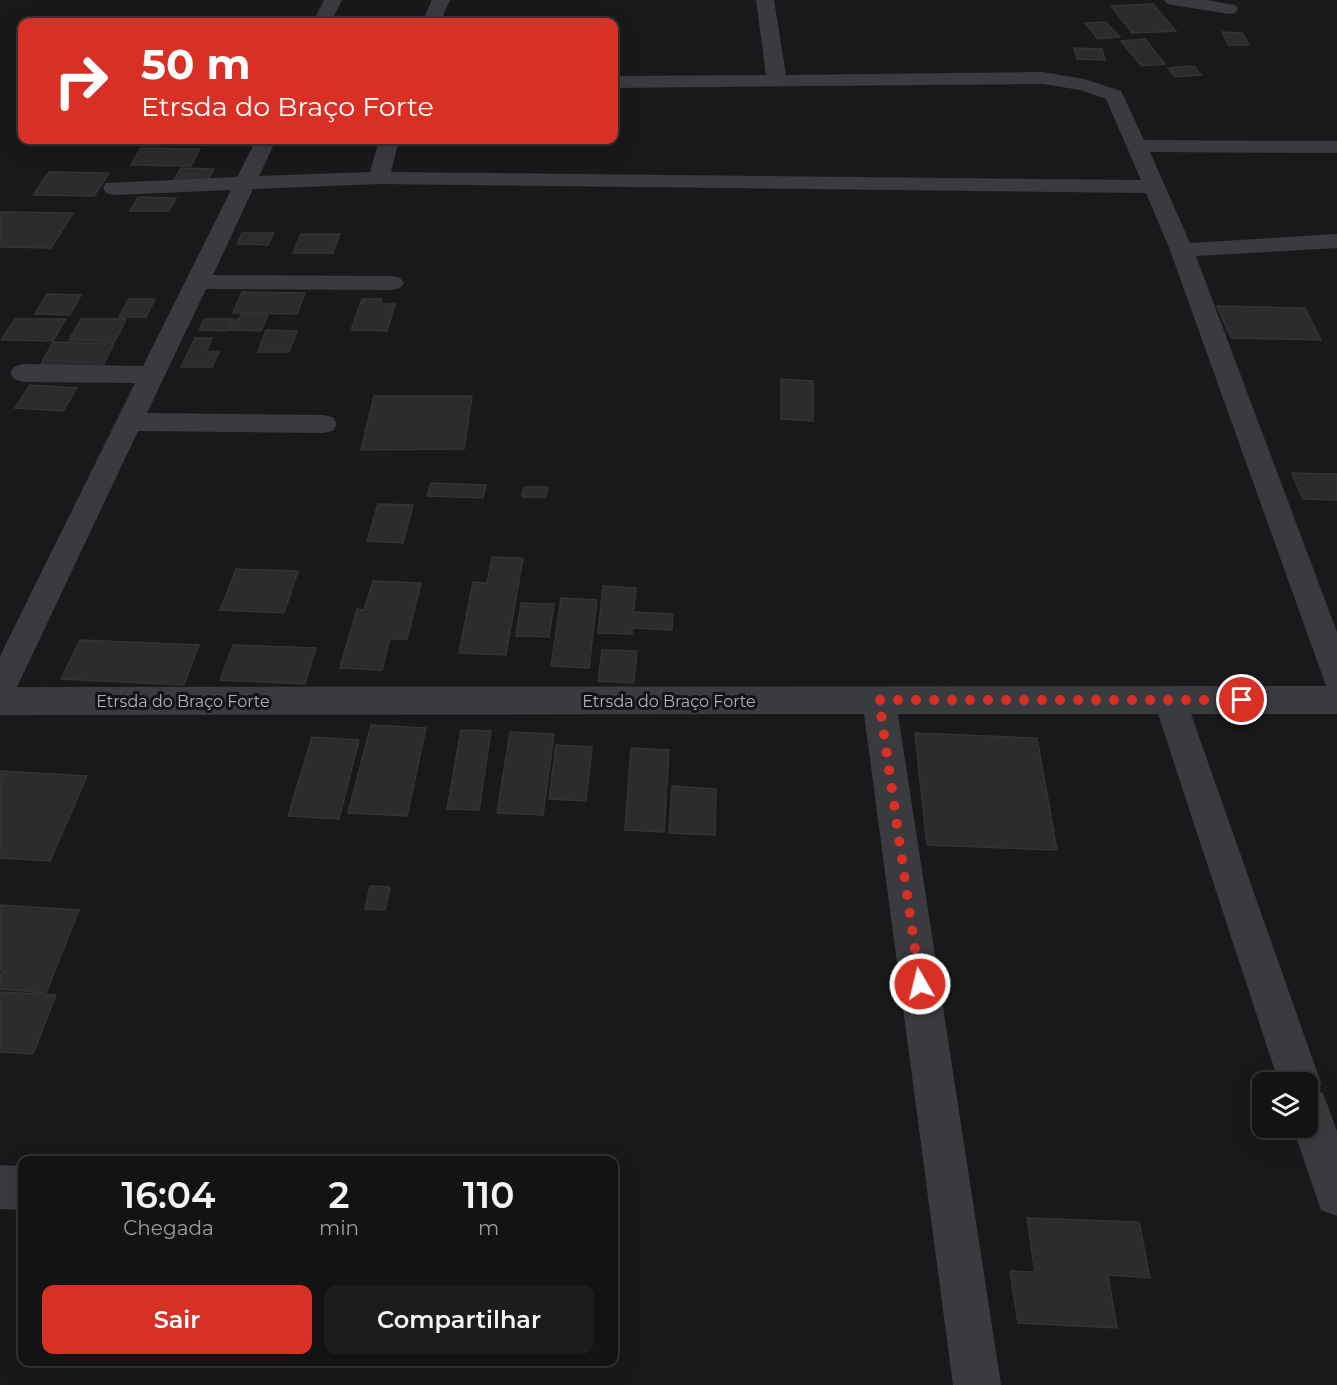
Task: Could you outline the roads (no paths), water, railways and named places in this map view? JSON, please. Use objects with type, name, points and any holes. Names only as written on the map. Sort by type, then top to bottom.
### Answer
[{"type":"street","points":[[324,18],[334,0]]},
{"type":"street","points":[[433,18],[441,0]]},
{"type":"street","points":[[765,0],[777,81]]},
{"type":"street","points":[[1173,0],[1229,9]]},
{"type":"street","points":[[618,82],[1042,78],[1084,85],[1114,95],[1182,250],[1337,676]]},
{"type":"street","points":[[0,689],[264,144]]},
{"type":"street","points":[[378,178],[388,144]]},
{"type":"street","points":[[1136,146],[1337,147]]},
{"type":"street","points":[[114,188],[378,178],[1154,187]]},
{"type":"street","points":[[1182,250],[1337,241]]},
{"type":"street","points":[[197,282],[392,283]]},
{"type":"street","points":[[23,373],[152,375]]},
{"type":"street","points":[[129,422],[322,424]]},
{"type":"street","points":[[879,700],[977,1385]]},
{"type":"street","name":"Etrsda do Braço Forte","points":[[0,701],[1337,700]]},
{"type":"street","points":[[1170,701],[1296,1072]]},
{"type":"street","points":[[1318,1138],[1337,1194]]},
{"type":"street","points":[[0,1188],[18,1188]]}]
